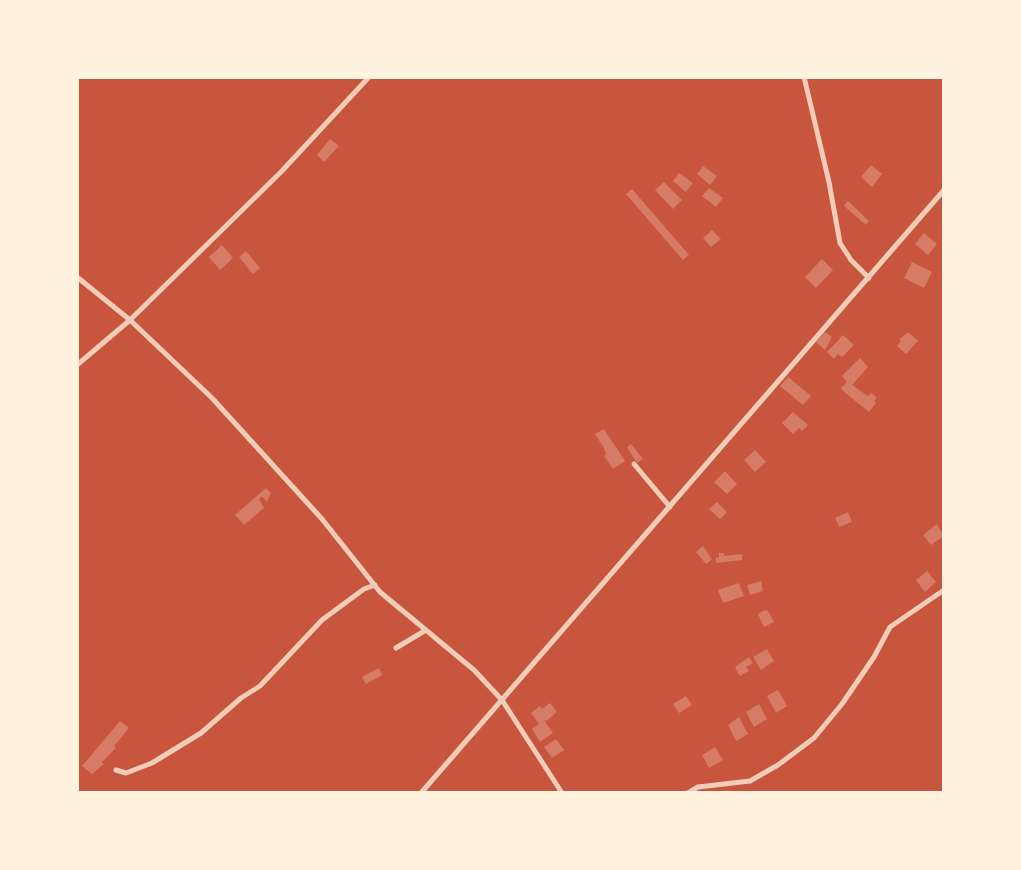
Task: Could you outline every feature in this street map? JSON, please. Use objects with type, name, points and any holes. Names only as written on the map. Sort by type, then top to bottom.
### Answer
[{"type":"street","points":[[77,365],[130,320],[281,172],[369,77]]},
{"type":"street","points":[[804,77],[829,182],[840,243],[851,260],[869,278]]},
{"type":"street","points":[[421,793],[944,190]]},
{"type":"street","points":[[77,277],[130,320],[212,398],[322,519],[375,585],[474,670],[502,700],[562,793]]},
{"type":"street","points":[[634,464],[670,507]]},
{"type":"street","points":[[116,771],[126,773],[152,764],[201,733],[241,698],[260,686],[322,620],[364,589],[375,585]]},
{"type":"street","points":[[688,793],[698,787],[750,781],[778,765],[814,738],[842,704],[874,657],[890,627],[944,590]]},
{"type":"street","points":[[396,648],[425,630]]},
{"type":"building","points":[[330,139],[339,146],[324,162],[317,155]]},
{"type":"building","points":[[871,165],[882,174],[872,187],[861,177]]},
{"type":"building","points":[[703,166],[717,176],[710,185],[697,174]]},
{"type":"building","points":[[679,173],[693,183],[686,192],[673,181]]},
{"type":"building","points":[[664,182],[682,200],[673,209],[655,190]]},
{"type":"building","points":[[709,188],[723,198],[716,207],[702,196]]},
{"type":"building","points":[[632,189],[689,255],[683,260],[626,194]]},
{"type":"building","points":[[848,201],[869,221],[866,225],[844,206]]},
{"type":"building","points":[[712,230],[721,239],[711,247],[703,238]]},
{"type":"building","points":[[924,233],[937,244],[928,255],[915,244]]},
{"type":"building","points":[[222,245],[233,258],[220,270],[209,257]]},
{"type":"building","points":[[246,251],[260,268],[253,274],[239,257]]},
{"type":"building","points":[[822,259],[833,270],[816,288],[805,277]]},
{"type":"building","points":[[912,262],[932,272],[924,288],[904,278]]},
{"type":"building","points":[[825,332],[832,337],[825,350],[816,342]]},
{"type":"building","points":[[908,332],[918,341],[906,354],[897,346],[901,341],[899,340]]},
{"type":"building","points":[[843,335],[854,345],[842,357],[838,354],[834,359],[827,352]]},
{"type":"building","points":[[860,358],[868,367],[852,385],[868,396],[871,393],[877,398],[869,412],[841,388],[847,382],[842,376]]},
{"type":"building","points":[[788,377],[811,396],[803,405],[780,386]]},
{"type":"building","points":[[793,412],[808,425],[793,434],[782,423]]},
{"type":"building","points":[[604,429],[625,461],[613,469],[595,434]]},
{"type":"building","points":[[631,444],[643,459],[637,463],[627,447]]},
{"type":"building","points":[[755,450],[766,462],[755,472],[744,460]]},
{"type":"building","points":[[725,471],[737,484],[727,494],[714,482]]},
{"type":"building","points":[[266,488],[271,493],[267,502],[262,496],[259,499],[264,508],[244,525],[235,515]]},
{"type":"building","points":[[717,502],[727,512],[720,519],[709,509]]},
{"type":"building","points":[[848,512],[852,522],[839,527],[835,518]]},
{"type":"building","points":[[937,524],[944,536],[931,545],[923,535]]},
{"type":"building","points":[[703,546],[712,559],[706,564],[696,552]]},
{"type":"building","points":[[719,553],[724,553],[724,556],[742,554],[742,560],[716,563]]},
{"type":"building","points":[[927,571],[936,582],[925,592],[916,580]]},
{"type":"building","points":[[761,581],[763,591],[750,595],[747,585]]},
{"type":"building","points":[[739,583],[744,596],[723,603],[718,590]]},
{"type":"building","points":[[765,610],[774,622],[764,627],[758,614]]},
{"type":"building","points":[[767,649],[774,661],[761,670],[753,657]]},
{"type":"building","points":[[749,657],[753,663],[746,667],[749,671],[740,676],[735,667]]},
{"type":"building","points":[[379,668],[382,675],[366,684],[362,677]]},
{"type":"building","points":[[778,690],[787,706],[776,713],[767,696]]},
{"type":"building","points":[[686,696],[692,705],[679,713],[673,704]]},
{"type":"building","points":[[550,703],[557,712],[544,720],[553,733],[540,742],[532,729],[539,724],[531,713]]},
{"type":"building","points":[[759,704],[767,719],[754,727],[746,712]]},
{"type":"building","points":[[739,717],[748,734],[736,741],[728,725]]},
{"type":"building","points":[[120,721],[129,728],[114,746],[116,748],[102,762],[104,764],[92,774],[82,766]]},
{"type":"building","points":[[556,739],[564,750],[552,758],[544,747]]},
{"type":"building","points":[[715,747],[723,760],[709,768],[702,755]]}]
